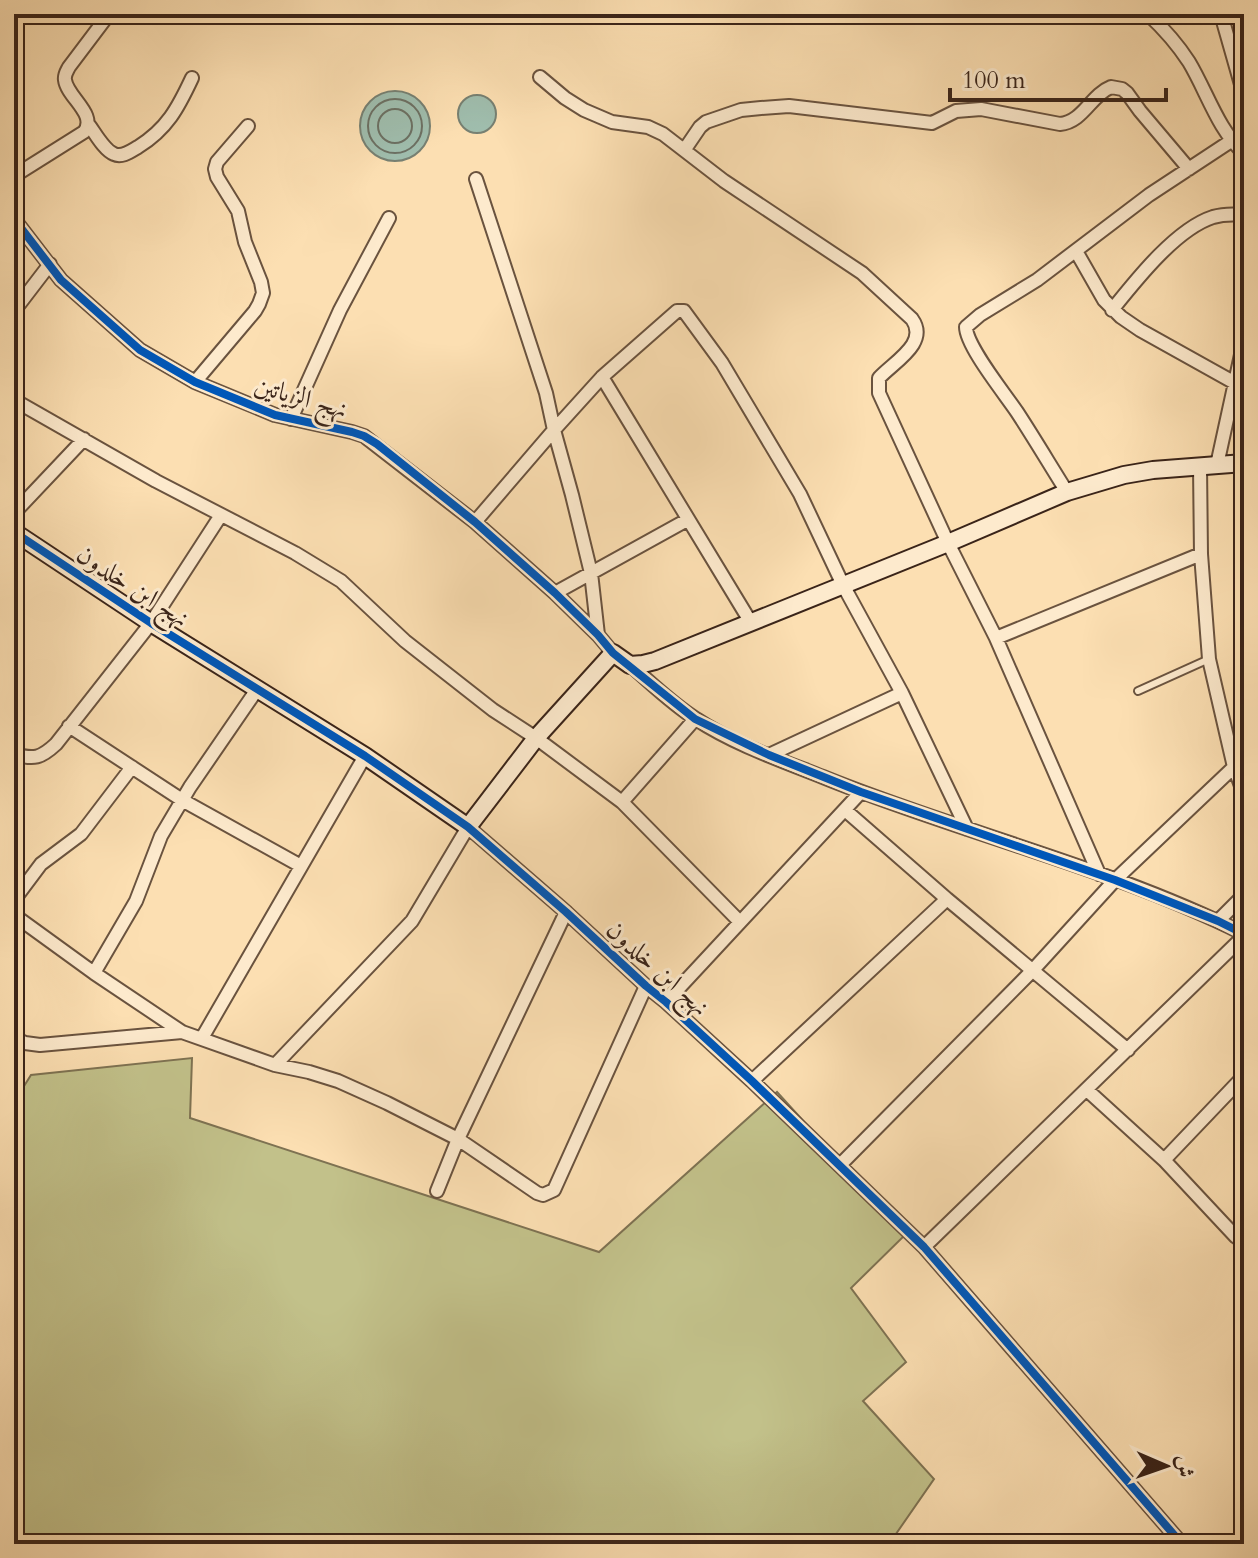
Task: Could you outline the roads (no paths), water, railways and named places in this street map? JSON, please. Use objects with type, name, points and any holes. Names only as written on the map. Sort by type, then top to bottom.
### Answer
[{"type":"street","points":[[109,14],[69,67],[65,79],[89,125],[113,154],[129,152],[164,127],[192,78]]},
{"type":"street","points":[[1148,14],[1188,60],[1231,141],[1244,153]]},
{"type":"street","points":[[1221,14],[1244,95]]},
{"type":"street","points":[[540,77],[584,110],[612,122],[648,127],[663,134],[724,181],[862,273],[917,326],[915,343],[879,378],[879,393],[996,638],[1099,874]]},
{"type":"street","points":[[685,149],[706,122],[741,110],[789,106],[932,123],[956,111],[981,109],[1060,124],[1074,120],[1096,96],[1111,87],[1127,93],[1189,169]]},
{"type":"street","points":[[14,176],[84,132],[89,125]]},
{"type":"street","points":[[195,382],[255,311],[262,297],[261,282],[245,242],[238,211],[215,169],[217,162],[248,126]]},
{"type":"street","points":[[1067,492],[982,361],[966,328],[980,315],[1037,280],[1149,195],[1231,141]]},
{"type":"street","points":[[476,179],[546,393],[591,573],[598,635]]},
{"type":"street","points":[[1112,310],[1154,261],[1187,232],[1214,217],[1244,215]]},
{"type":"street","points":[[291,419],[340,310],[389,218]]},
{"type":"street","name":"نهج الزياتين","points":[[14,219],[61,280],[140,350],[195,382],[275,415],[352,432],[377,444],[475,522],[555,593],[613,653]]},
{"type":"street","points":[[1076,251],[1112,310],[1140,330],[1235,383]]},
{"type":"street","points":[[14,311],[50,264]]},
{"type":"street","points":[[475,522],[602,377],[677,311],[684,311],[722,363],[800,494],[843,585],[902,693],[967,829]]},
{"type":"street","points":[[1244,341],[1235,383],[1208,466],[1201,554],[1209,659],[1239,765],[1244,794]]},
{"type":"street","points":[[602,377],[750,621]]},
{"type":"street","points":[[16,405],[295,553],[341,581],[418,651],[493,710],[622,802],[740,922]]},
{"type":"street","points":[[14,513],[84,439]]},
{"type":"street","points":[[630,665],[662,658],[1067,492],[1153,470],[1244,463]]},
{"type":"street","points":[[14,754],[28,758],[40,756],[56,744],[151,623],[221,515]]},
{"type":"street","points":[[555,593],[687,520]]},
{"type":"street","name":"نهج ابن خلدون","points":[[16,538],[365,756],[468,827],[752,1081],[924,1247],[1182,1544]]},
{"type":"street","points":[[996,638],[1201,554]]},
{"type":"street","points":[[275,1065],[412,921],[468,827],[536,738],[613,653],[695,719],[769,755],[861,792],[1115,880],[1218,921],[1244,935],[924,1247]]},
{"type":"street","points":[[94,973],[136,901],[161,836],[258,688]]},
{"type":"street","points":[[769,755],[902,693]]},
{"type":"street","points":[[622,802],[695,719]]},
{"type":"street","points":[[69,726],[182,800],[301,866]]},
{"type":"street","points":[[202,1038],[365,756]]},
{"type":"street","points":[[840,1165],[1033,970],[1115,880],[1239,765]]},
{"type":"street","points":[[14,900],[41,864],[81,834],[132,767]]},
{"type":"street","points":[[666,1002],[861,792]]},
{"type":"street","points":[[845,810],[1128,1050]]},
{"type":"street","points":[[1218,921],[1244,895]]},
{"type":"street","points":[[752,1081],[947,899]]},
{"type":"street","points":[[437,1191],[458,1139],[566,912]]},
{"type":"street","points":[[14,915],[182,1032],[275,1065],[338,1081],[387,1103],[458,1139],[543,1195],[554,1190],[646,986]]},
{"type":"street","points":[[14,1038],[40,1045],[182,1032]]},
{"type":"street","points":[[1164,1160],[1244,1076]]},
{"type":"street","points":[[1087,1090],[1164,1160],[1241,1237]]},
{"type":"lane","points":[[1138,691],[1209,659]]},
{"type":"water","points":[[395,91],[420,101],[430,126],[420,151],[395,161],[370,151],[360,126],[370,101]]},
{"type":"water","points":[[477,95],[490,101],[496,114],[490,127],[477,133],[464,127],[458,114],[464,101]]}]
